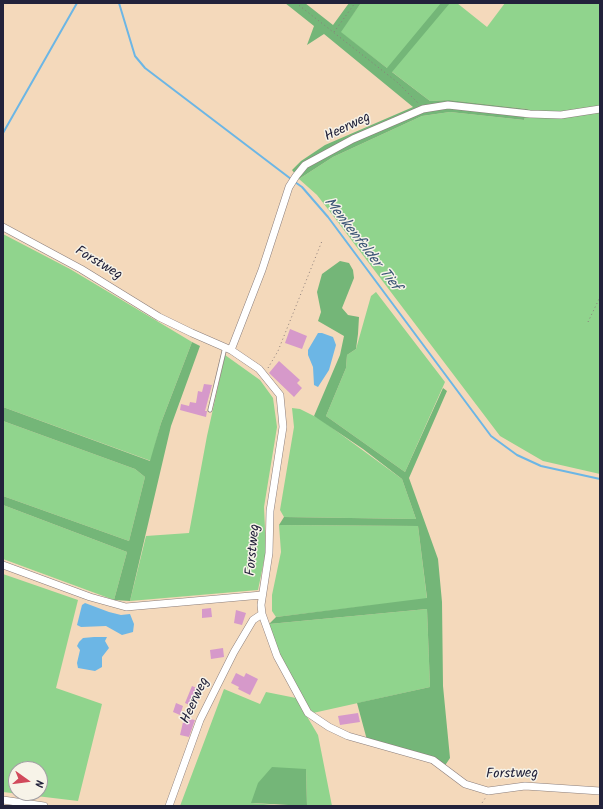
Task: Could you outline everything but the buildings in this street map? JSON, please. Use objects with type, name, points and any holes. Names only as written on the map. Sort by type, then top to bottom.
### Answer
[{"type":"street","name":"Heerweg","points":[[228,349],[262,270],[289,187],[305,165],[328,152],[423,109],[448,105],[530,114],[561,115],[600,109]]},
{"type":"street","name":"Forstweg","points":[[3,227],[81,269],[160,317],[228,349],[259,369],[280,395],[283,426],[270,511],[269,553],[262,594],[262,614],[277,656],[308,713],[329,727],[367,742],[418,754],[433,760],[464,784],[488,791],[525,786],[600,791]]},
{"type":"street","points":[[3,564],[90,597],[126,607],[262,594]]},
{"type":"street","name":"Heerweg","points":[[169,806],[200,720],[234,652],[253,620],[262,614]]},
{"type":"street","points":[[3,800],[44,806]]},
{"type":"lane","points":[[210,410],[228,349]]},
{"type":"path","points":[[296,3],[397,82],[423,109]]},
{"type":"path","points":[[334,33],[355,3]]},
{"type":"path","points":[[264,375],[278,350],[322,242]]},
{"type":"path","points":[[588,322],[600,297]]},
{"type":"path","points":[[480,806],[485,800],[488,791]]},
{"type":"green space","points":[[285,3],[305,3],[333,25],[349,3],[361,3],[341,32],[387,68],[441,3],[450,3],[392,72],[430,101],[449,100],[528,109],[524,120],[450,112],[422,116],[333,157],[299,179],[292,170],[301,161],[325,145],[413,107],[324,34],[307,45],[314,26]]},
{"type":"green space","points":[[361,3],[457,3],[487,27],[505,3],[600,3],[600,474],[543,461],[500,436],[317,195],[299,179],[333,157],[422,116],[450,112],[524,120],[528,109],[449,100],[430,101],[340,32]]},
{"type":"green space","points":[[3,234],[70,269],[192,342],[161,423],[151,461],[3,407]]},
{"type":"green space","points":[[340,261],[349,263],[353,270],[354,278],[342,308],[348,315],[359,317],[358,334],[356,349],[347,355],[346,368],[326,416],[405,472],[443,388],[447,391],[409,478],[438,559],[442,602],[443,686],[450,758],[444,767],[434,758],[417,752],[367,740],[357,703],[430,687],[427,609],[269,624],[276,617],[427,598],[418,526],[279,525],[284,517],[416,519],[402,479],[363,449],[314,416],[340,355],[344,336],[318,321],[321,312],[317,292],[322,274]]},
{"type":"green space","points":[[376,292],[445,382],[405,472],[326,416],[346,368],[347,355],[356,349],[371,296]]},
{"type":"green space","points":[[192,342],[200,346],[171,426],[130,601],[114,600],[127,552],[3,505],[3,496],[129,541],[145,477],[135,469],[3,421],[3,407],[150,461],[161,423]]},
{"type":"green space","points":[[225,355],[260,380],[273,398],[277,427],[264,507],[266,551],[258,590],[130,601],[146,536],[189,533],[207,436]]},
{"type":"green space","points":[[292,408],[300,409],[320,419],[402,479],[416,519],[284,517],[280,510],[294,427]]},
{"type":"green space","points":[[3,421],[135,469],[145,477],[129,541],[3,496]]},
{"type":"green space","points":[[3,505],[127,552],[114,600],[3,559]]},
{"type":"green space","points":[[279,525],[418,526],[427,599],[276,617],[272,611],[272,595],[281,552]]},
{"type":"green space","points":[[3,574],[78,600],[56,688],[102,704],[78,801],[48,797],[48,761],[8,761],[8,793],[3,792]]},
{"type":"green space","points":[[427,609],[430,687],[313,713],[301,696],[279,654],[269,624]]},
{"type":"green space","points":[[224,689],[260,704],[266,692],[296,698],[318,735],[332,806],[307,806],[306,769],[252,803],[286,806],[180,806]]},
{"type":"green space","points":[[272,767],[306,769],[307,806],[251,803],[258,783]]},
{"type":"water","points":[[318,333],[333,337],[336,345],[329,370],[318,387],[314,385],[313,367],[308,355],[308,350]]},
{"type":"water","points":[[85,603],[121,615],[130,614],[134,624],[133,632],[122,635],[106,626],[81,627],[77,625],[82,605]]},
{"type":"water","points":[[107,637],[105,641],[109,648],[102,657],[102,667],[95,671],[78,668],[77,663],[80,650],[77,646],[79,642],[83,638]]},
{"type":"waterway","points":[[3,133],[77,3]]},
{"type":"waterway","name":"Menkenfelder Tief","points":[[119,3],[135,56],[145,68],[291,179]]},
{"type":"waterway","name":"Menkenfelder Tief","points":[[295,182],[302,187],[328,217],[491,436],[517,455],[541,466],[600,479]]}]
